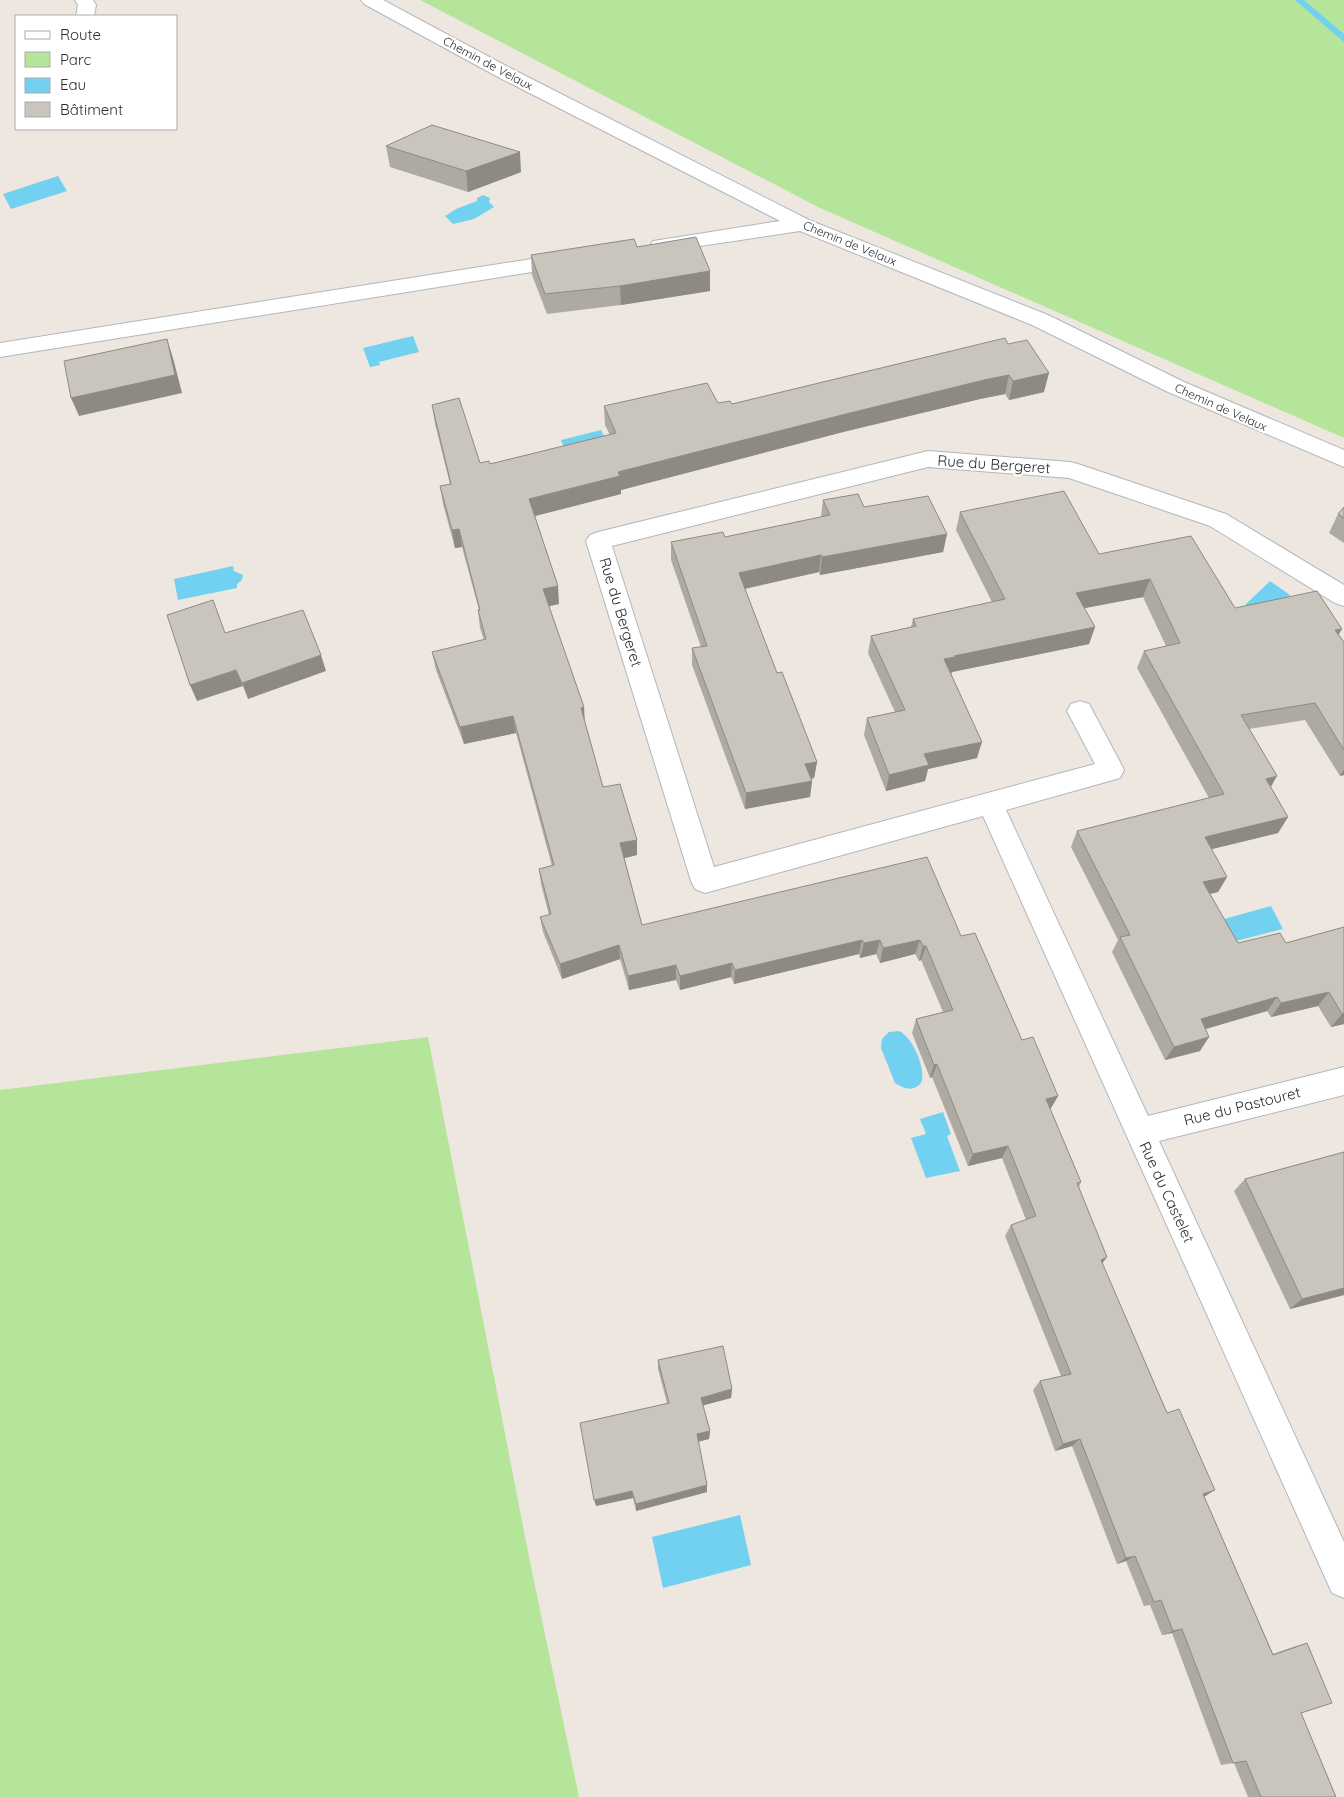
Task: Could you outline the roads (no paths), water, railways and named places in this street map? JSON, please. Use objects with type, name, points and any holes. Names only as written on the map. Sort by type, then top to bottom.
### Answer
[{"type":"street","points":[[84,0],[87,5],[86,15]]},
{"type":"street","name":"Chemin de Velaux","points":[[370,0],[505,74],[802,224],[1040,320],[1176,387],[1344,459]]},
{"type":"street","points":[[646,248],[802,224]]},
{"type":"street","points":[[0,350],[587,258]]},
{"type":"street","name":"Rue du Bergeret","points":[[1080,712],[1111,770],[706,882],[598,541],[928,460],[1070,470],[1218,520],[1344,597]]},
{"type":"street","name":"Rue du Castelet","points":[[990,802],[1344,1581]]},
{"type":"street","name":"Rue du Pastouret","points":[[1139,1132],[1344,1081]]},
{"type":"water","points":[[58,176],[67,191],[11,209],[3,194]]},
{"type":"water","points":[[483,195],[490,198],[489,202],[494,207],[474,219],[453,224],[445,216],[456,209],[477,201],[477,198]]},
{"type":"water","points":[[413,336],[419,352],[379,362],[380,365],[370,367],[363,348]]},
{"type":"water","points":[[601,430],[609,446],[567,456],[561,440]]},
{"type":"water","points":[[233,566],[234,571],[243,575],[242,580],[237,584],[237,588],[178,600],[174,579]]},
{"type":"water","points":[[1270,581],[1290,595],[1263,617],[1245,605]]},
{"type":"water","points":[[1271,906],[1283,929],[1228,943],[1217,921]]},
{"type":"water","points":[[899,1031],[909,1039],[917,1054],[922,1070],[921,1083],[912,1089],[895,1083],[881,1048],[882,1039],[889,1032]]},
{"type":"water","points":[[943,1112],[951,1134],[947,1136],[960,1171],[926,1178],[911,1138],[926,1134],[920,1119]]},
{"type":"water","points":[[740,1515],[751,1565],[663,1588],[652,1537]]},
{"type":"waterway","points":[[1299,0],[1344,39]]}]
